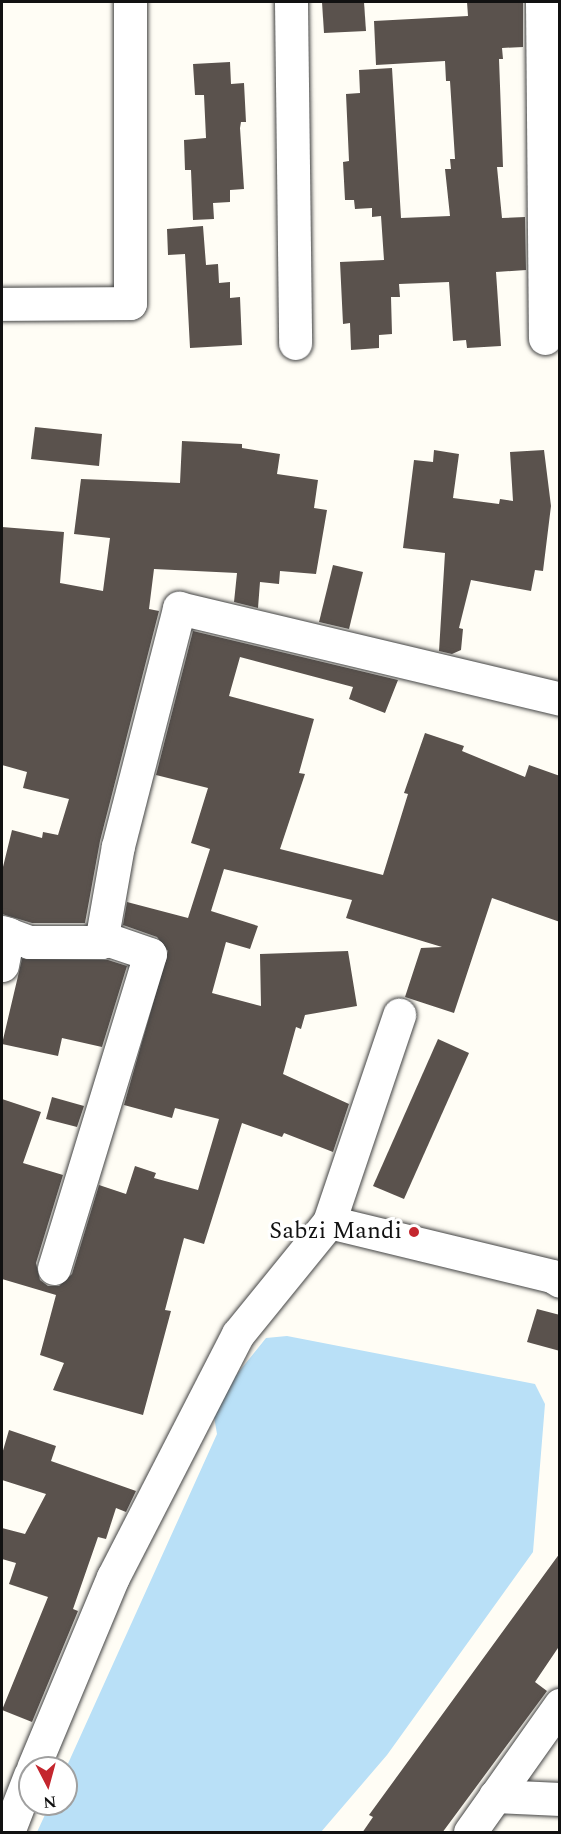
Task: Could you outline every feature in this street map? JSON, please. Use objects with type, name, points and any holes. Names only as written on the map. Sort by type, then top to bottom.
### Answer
[{"type":"street","points":[[2,304],[130,303],[130,2]]},
{"type":"street","points":[[291,2],[295,343]]},
{"type":"street","points":[[542,2],[545,338]]},
{"type":"street","points":[[100,942],[118,846],[179,608],[560,699]]},
{"type":"street","points":[[4,944],[109,940],[150,954],[54,1268]]},
{"type":"street","points":[[38,1756],[113,1577],[238,1334],[329,1222],[399,1015]]},
{"type":"street","points":[[329,1222],[552,1276],[560,1281]]},
{"type":"street","points":[[470,1833],[560,1705]]},
{"type":"street","points":[[495,1796],[560,1799]]},
{"type":"street","points":[[8,1833],[18,1807]]},
{"type":"water","points":[[287,1336],[535,1384],[545,1404],[533,1552],[387,1755],[321,1832],[37,1832],[44,1816],[78,1816],[78,1756],[71,1756],[217,1434],[212,1405],[266,1338]]},
{"type":"building","points":[[322,2],[364,2],[366,31],[324,33]]},
{"type":"building","points":[[467,2],[523,2],[523,47],[502,48],[503,59],[499,59],[503,167],[497,167],[502,218],[525,217],[526,270],[496,272],[501,346],[467,348],[466,340],[453,341],[449,282],[399,284],[400,297],[391,297],[392,334],[379,335],[379,348],[351,350],[350,323],[343,324],[340,262],[384,260],[381,216],[372,217],[372,208],[355,209],[354,200],[345,200],[343,162],[349,161],[346,94],[360,93],[359,70],[392,68],[401,218],[450,216],[445,169],[451,169],[450,159],[455,159],[450,81],[446,81],[445,61],[376,65],[374,21],[468,16]]},
{"type":"building","points":[[230,62],[231,84],[244,83],[246,122],[241,122],[240,128],[244,189],[230,190],[230,202],[213,203],[214,219],[193,220],[191,170],[185,170],[184,140],[206,138],[204,95],[195,95],[193,64]]},
{"type":"building","points":[[203,226],[206,265],[218,264],[219,283],[230,282],[230,298],[240,297],[242,345],[190,348],[185,254],[168,255],[167,229]]},
{"type":"building","points":[[35,427],[102,434],[99,466],[31,459]]},
{"type":"building","points":[[182,441],[242,444],[242,448],[280,454],[277,474],[318,480],[314,508],[327,510],[316,574],[280,571],[279,584],[260,582],[258,608],[234,602],[237,573],[154,569],[149,609],[159,611],[100,841],[85,923],[32,923],[2,914],[2,871],[12,830],[42,838],[43,832],[58,835],[69,799],[23,788],[27,772],[2,765],[2,527],[64,532],[60,583],[103,591],[110,538],[74,534],[81,479],[180,483]]},
{"type":"building","points":[[434,450],[459,454],[453,498],[499,504],[500,499],[513,501],[510,452],[544,450],[551,506],[543,571],[535,570],[531,591],[471,580],[459,628],[463,629],[461,650],[452,654],[439,651],[445,553],[403,548],[414,460],[433,462]]},
{"type":"building","points":[[333,565],[363,572],[349,629],[319,622]]},
{"type":"building","points":[[193,631],[398,680],[385,713],[349,699],[353,687],[240,657],[229,696],[314,719],[299,773],[305,774],[280,849],[383,875],[408,794],[404,793],[425,733],[464,746],[462,751],[525,777],[529,765],[560,776],[560,922],[492,898],[454,1013],[405,997],[421,948],[442,947],[346,918],[352,900],[224,869],[211,911],[258,926],[250,949],[226,942],[212,993],[261,1006],[260,954],[348,951],[357,1006],[305,1015],[301,1029],[296,1027],[283,1074],[349,1104],[333,1152],[284,1133],[282,1137],[242,1123],[204,1244],[184,1238],[165,1310],[171,1311],[143,1415],[53,1390],[64,1363],[40,1355],[56,1295],[2,1279],[2,1099],[41,1112],[23,1163],[63,1175],[36,1263],[40,1280],[48,1286],[59,1286],[72,1274],[99,1185],[126,1194],[135,1166],[156,1173],[154,1178],[198,1190],[219,1119],[175,1108],[172,1118],[124,1105],[168,951],[157,937],[123,925],[127,902],[188,918],[210,849],[191,843],[208,788],[156,775]]},
{"type":"building","points":[[22,959],[108,960],[127,966],[102,1047],[62,1038],[58,1056],[2,1044]]},
{"type":"building","points":[[438,1039],[469,1053],[404,1199],[373,1186]]},
{"type":"building","points":[[52,1097],[84,1106],[77,1127],[46,1119]]},
{"type":"building","points":[[537,1309],[560,1315],[560,1351],[527,1342]]},
{"type":"building","points":[[9,1430],[56,1446],[51,1461],[136,1491],[126,1512],[116,1508],[106,1539],[98,1537],[73,1609],[78,1611],[32,1722],[2,1710],[48,1597],[9,1584],[16,1563],[2,1559],[2,1528],[25,1534],[46,1494],[2,1480],[2,1454]]},
{"type":"building","points":[[560,1553],[560,1645],[535,1682],[547,1691],[442,1833],[362,1833],[373,1817],[369,1815]]},
{"type":"place","name":"Sabzi Mandi","points":[[414,1232]]}]
